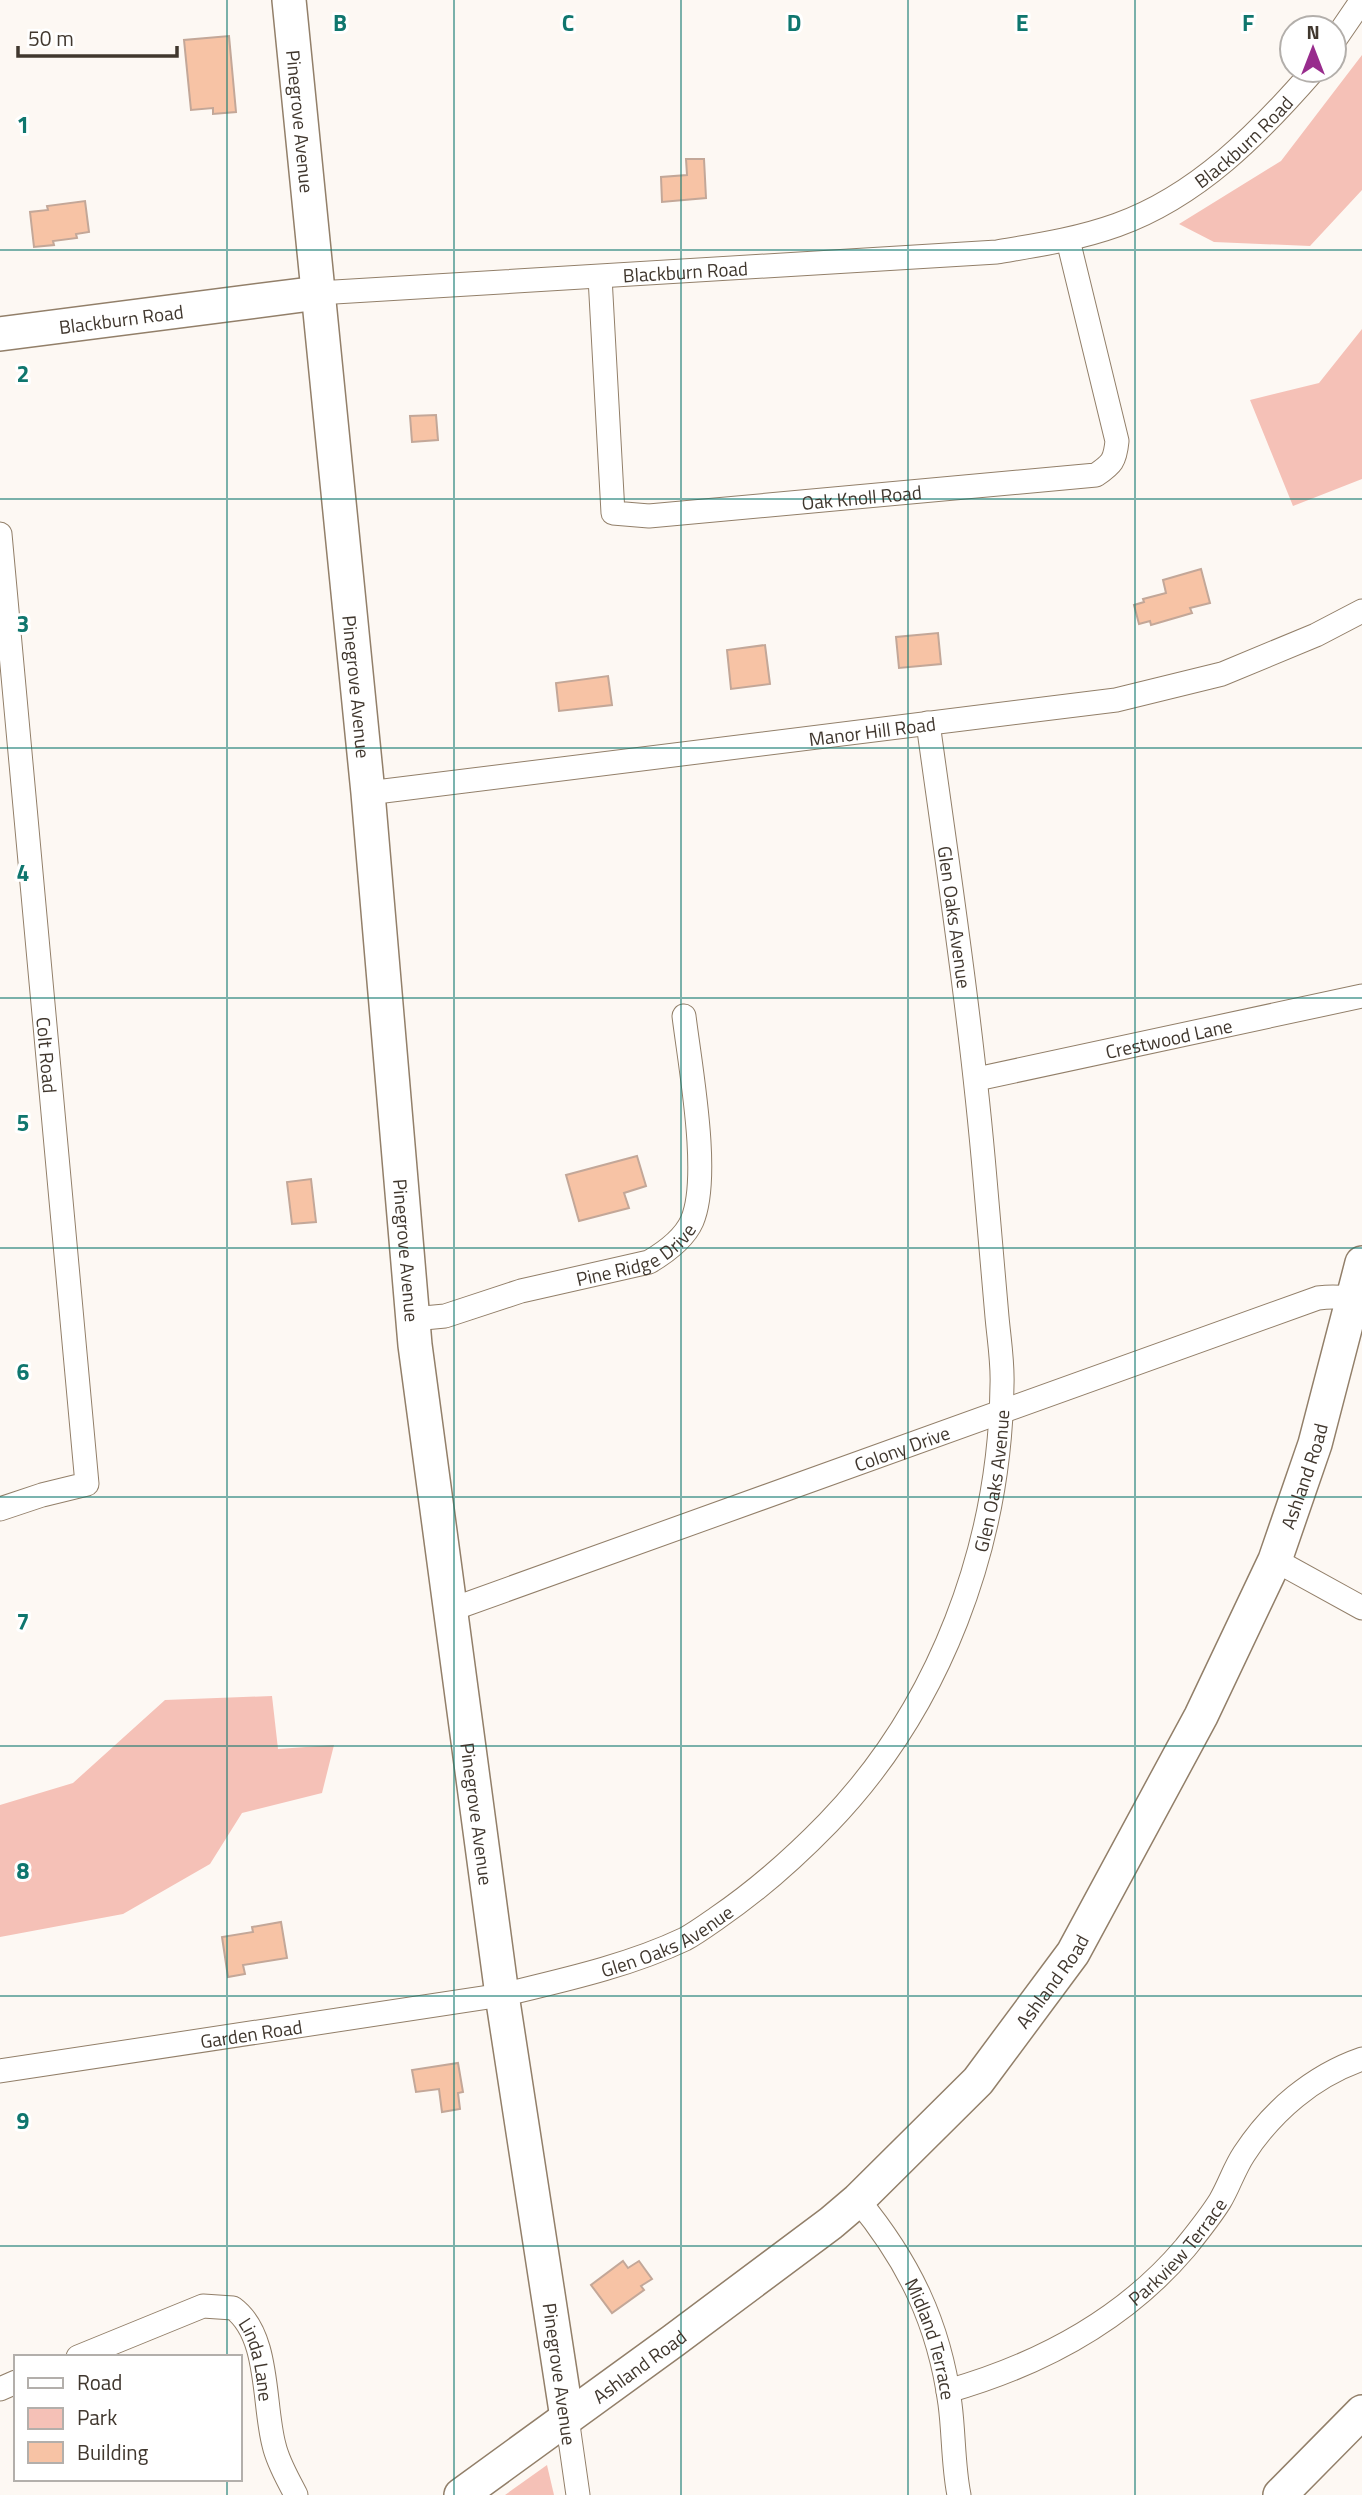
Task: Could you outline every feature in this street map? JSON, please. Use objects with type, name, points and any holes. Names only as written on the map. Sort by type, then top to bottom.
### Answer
[{"type":"street","name":"Pinegrove Avenue","points":[[289,0],[368,793],[413,1319],[502,1995],[578,2495]]},
{"type":"street","points":[[1348,20],[1362,0]]},
{"type":"street","name":"Blackburn Road","points":[[0,334],[318,293],[997,251],[1068,240],[1118,225],[1177,196],[1223,162],[1272,118],[1302,84]]},
{"type":"street","name":"Oak Knoll Road","points":[[600,277],[613,513],[649,516],[1096,475],[1111,465],[1116,455],[1117,441],[1068,240]]},
{"type":"street","name":"Colt Road","points":[[0,534],[88,1484],[0,1509]]},
{"type":"street","name":"Manor Hill Road","points":[[368,793],[1116,700],[1222,674],[1316,635],[1362,611]]},
{"type":"street","name":"Glen Oaks Avenue","points":[[502,1995],[580,1976],[688,1938],[744,1900],[796,1856],[844,1807],[886,1753],[922,1695],[952,1633],[975,1569],[991,1503],[1001,1436],[1003,1381],[977,1079],[928,723]]},
{"type":"street","name":"Crestwood Lane","points":[[977,1079],[1362,996]]},
{"type":"street","name":"Pine Ridge Drive","points":[[413,1319],[445,1316],[521,1291],[649,1262],[667,1252],[685,1233],[697,1204],[699,1156],[684,1016]]},
{"type":"street","name":"Ashland Road","points":[[461,2495],[831,2223],[858,2200],[978,2081],[1073,1953],[1201,1716],[1275,1560],[1315,1444],[1358,1301],[1362,1263]]},
{"type":"street","name":"Colony Drive","points":[[450,1610],[1318,1298],[1333,1296],[1358,1301]]},
{"type":"street","points":[[1275,1560],[1362,1608]]},
{"type":"street","name":"Garden Road","points":[[0,2071],[502,1995]]},
{"type":"street","name":"Parkview Terrace","points":[[948,2391],[1036,2361],[1077,2339],[1116,2312],[1152,2282],[1184,2248],[1221,2200],[1243,2155],[1274,2116],[1311,2085],[1362,2059]]},
{"type":"street","name":"Midland Terrace","points":[[858,2200],[883,2230],[904,2262],[934,2331],[948,2391],[959,2495]]},
{"type":"street","name":"Linda Lane","points":[[83,2355],[203,2306],[233,2308],[243,2315],[251,2326],[261,2365],[274,2446],[296,2495]]},
{"type":"street","points":[[1280,2495],[1362,2412]]},
{"type":"green space","points":[[1362,55],[1362,190],[1310,246],[1214,242],[1179,224],[1281,161],[1340,84],[1348,84],[1348,73]]},
{"type":"green space","points":[[1362,329],[1362,479],[1293,506],[1250,400],[1319,383]]},
{"type":"green space","points":[[272,1696],[278,1749],[334,1745],[322,1793],[242,1813],[210,1864],[123,1914],[0,1937],[0,1805],[73,1783],[165,1700]]},
{"type":"green space","points":[[547,2465],[554,2495],[505,2495]]},
{"type":"building","points":[[229,36],[236,112],[213,114],[213,108],[191,110],[184,40]]},
{"type":"building","points":[[686,159],[704,159],[706,198],[662,202],[661,177],[687,175]]},
{"type":"building","points":[[85,201],[89,232],[76,234],[77,238],[53,241],[54,245],[34,247],[30,212],[48,210],[47,206]]},
{"type":"building","points":[[436,415],[438,440],[412,442],[410,416]]},
{"type":"building","points":[[1201,569],[1210,603],[1190,608],[1192,613],[1151,625],[1150,621],[1139,624],[1134,605],[1144,602],[1143,599],[1166,593],[1163,580]]},
{"type":"building","points":[[938,633],[941,664],[899,668],[896,637]]},
{"type":"building","points":[[765,645],[770,684],[731,689],[727,650]]},
{"type":"building","points":[[608,676],[612,705],[559,711],[556,683]]},
{"type":"building","points":[[637,1156],[646,1186],[624,1193],[629,1208],[579,1221],[566,1175]]},
{"type":"building","points":[[311,1179],[316,1222],[292,1224],[287,1182]]},
{"type":"building","points":[[281,1922],[287,1958],[243,1965],[245,1974],[228,1977],[222,1937],[253,1932],[252,1927]]},
{"type":"building","points":[[458,2063],[463,2092],[458,2093],[460,2109],[442,2112],[439,2089],[416,2092],[412,2070]]},
{"type":"building","points":[[623,2261],[628,2268],[639,2261],[652,2279],[641,2286],[644,2290],[612,2313],[591,2285]]}]
